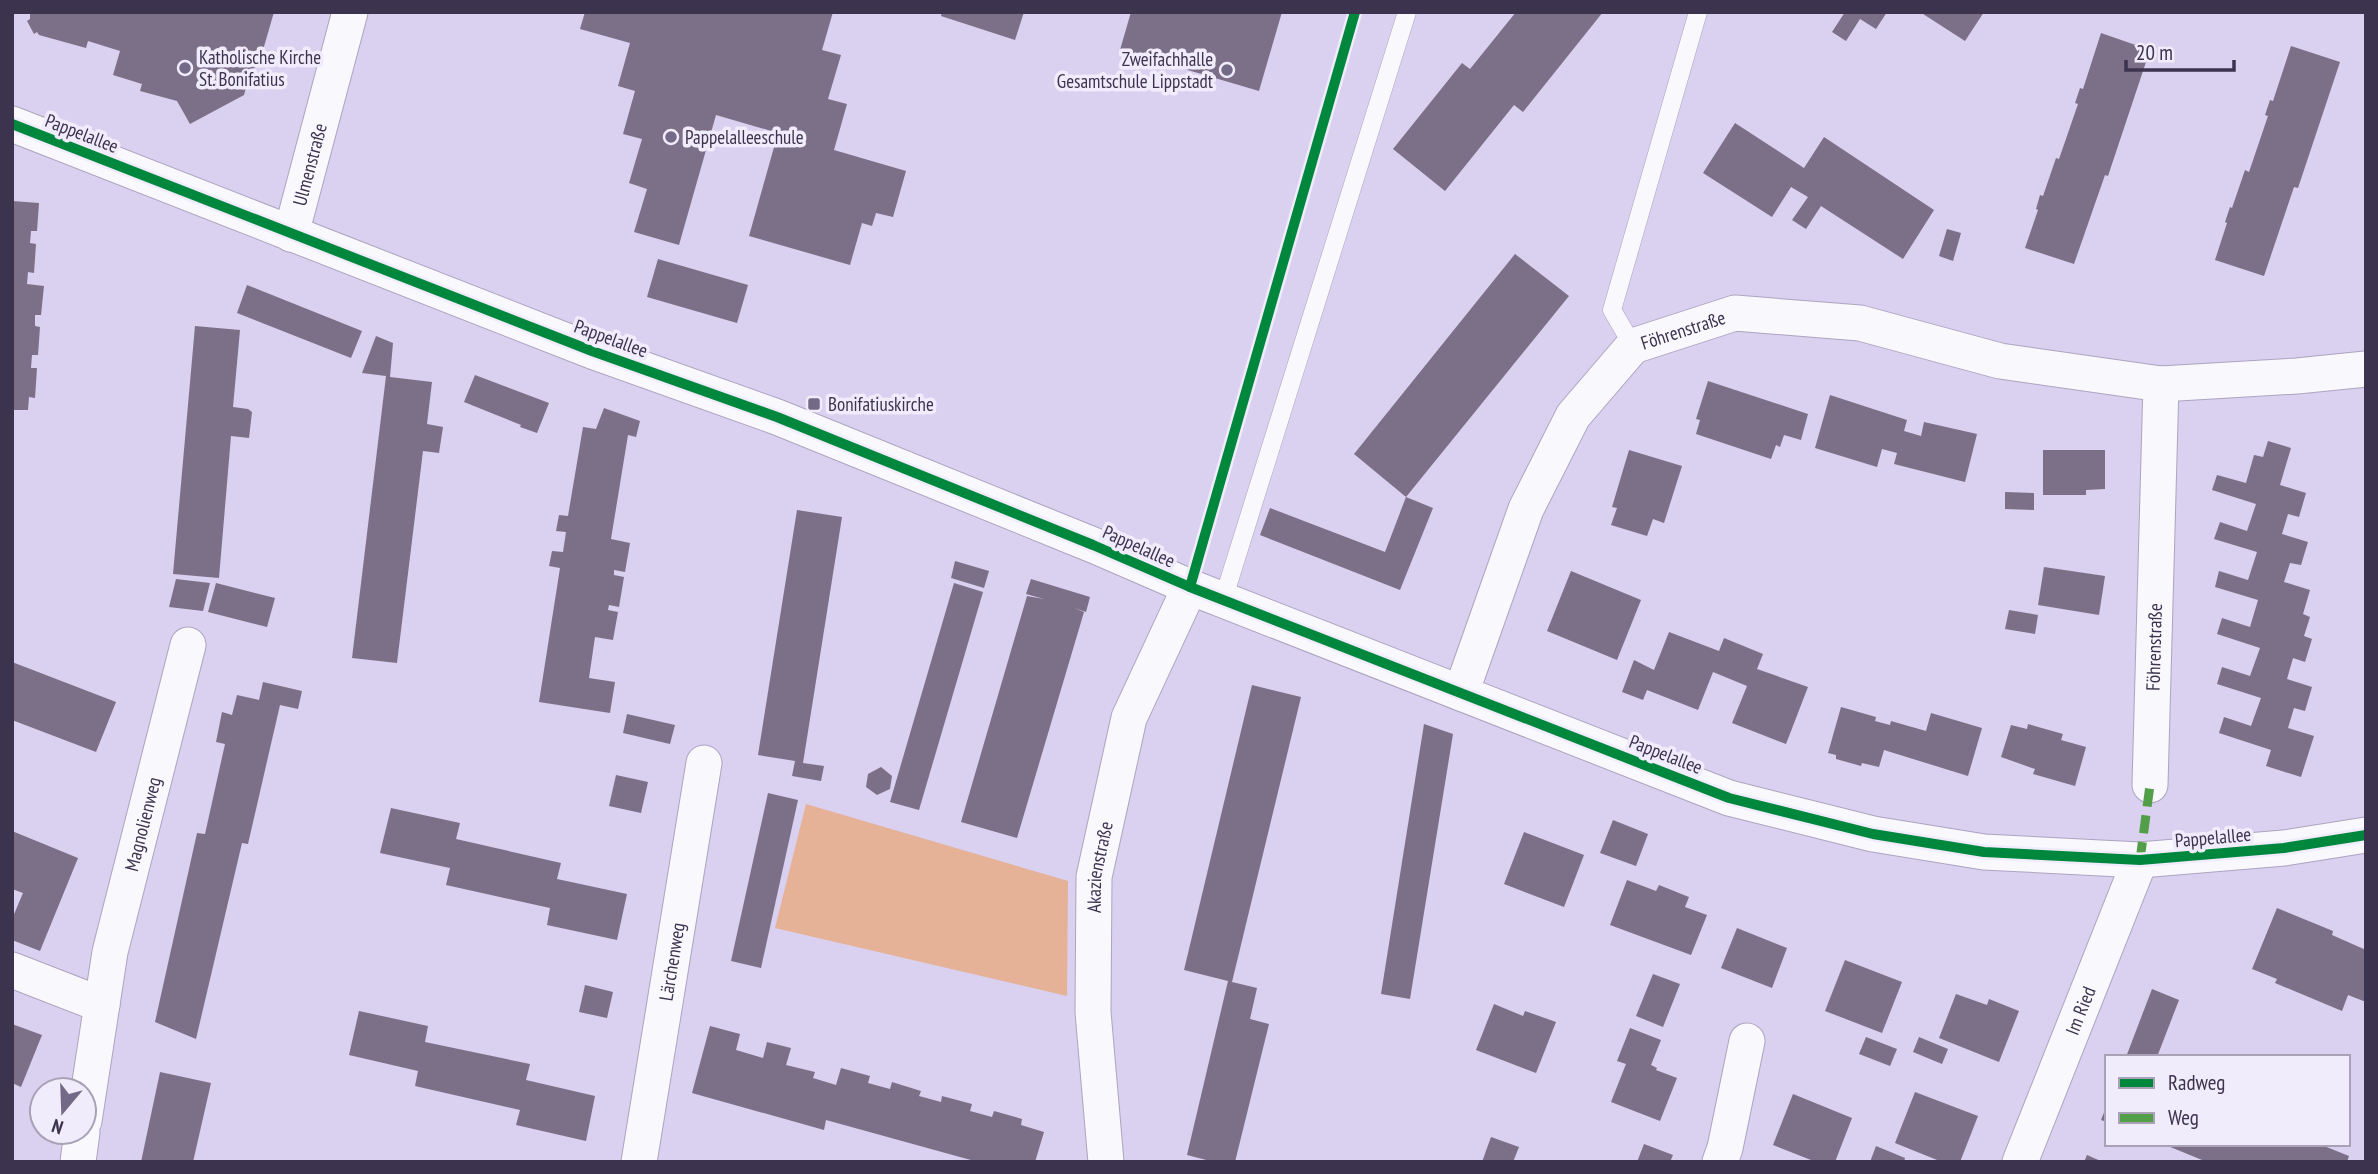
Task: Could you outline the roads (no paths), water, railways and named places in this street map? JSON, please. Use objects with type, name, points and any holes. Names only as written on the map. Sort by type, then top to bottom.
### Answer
[{"type":"street","name":"Ulmenstraße","points":[[291,234],[351,12]]},
{"type":"street","name":"Pappelallee","points":[[12,124],[592,351],[777,417],[1190,587],[1729,798],[1873,834],[1984,852],[2140,860],[2284,848],[2366,835]]},
{"type":"street","name":"Föhrenstraße","points":[[1461,693],[1526,509],[1573,416],[1633,346],[1735,313],[1860,323],[2000,361],[2161,384],[2366,369]]},
{"type":"street","name":"Föhrenstraße","points":[[2150,785],[2161,384]]},
{"type":"street","name":"Akazienstraße","points":[[1106,1162],[1093,1012],[1094,877],[1129,718],[1190,587]]},
{"type":"street","name":"Magnolienweg","points":[[91,1076],[110,952],[188,645]]},
{"type":"street","name":"Lärchenweg","points":[[639,1162],[704,763]]},
{"type":"street","name":"Im Ried","points":[[2020,1162],[2140,860]]},
{"type":"street","points":[[12,970],[102,1005]]},
{"type":"street","points":[[1720,1162],[1747,1041]]},
{"type":"lane","points":[[1223,600],[1407,12]]},
{"type":"lane","points":[[1633,346],[1612,310],[1698,12]]},
{"type":"place","name":"Katholische Kirche St. Bonifatius","points":[[185,68]]},
{"type":"place","name":"Zweifachhalle Gesamtschule Lippstadt","points":[[1227,70]]},
{"type":"place","name":"Pappelalleeschule","points":[[671,137]]},
{"type":"place","name":"Bonifatiuskirche","points":[[814,404]]}]
